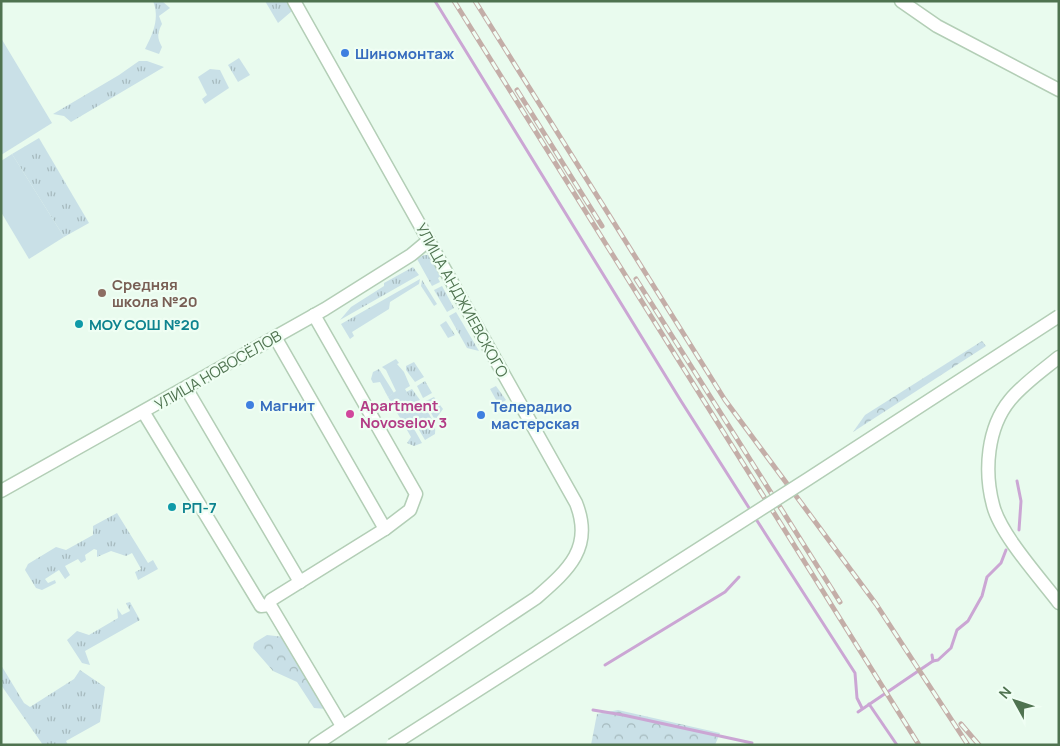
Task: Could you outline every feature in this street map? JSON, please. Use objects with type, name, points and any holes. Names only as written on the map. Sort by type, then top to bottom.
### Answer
[{"type":"street","name":"УЛИЦА АНДЖИЕВСКОГО","points":[[294,1],[576,503],[582,519],[583,534],[576,556],[557,580],[536,598],[315,745]]},
{"type":"street","points":[[901,1],[937,26],[1059,90]]},
{"type":"street","name":"УЛИЦА НОВОСЁЛОВ","points":[[1,491],[314,315],[411,255],[429,240]]},
{"type":"street","points":[[314,315],[416,494],[410,510],[385,528],[271,600],[270,605],[342,726]]},
{"type":"street","points":[[392,745],[808,480],[1059,316]]},
{"type":"street","points":[[275,337],[385,528]]},
{"type":"street","points":[[1059,357],[1010,400],[992,433],[988,461],[993,506],[1013,544],[1059,603]]},
{"type":"street","points":[[186,388],[300,582]]},
{"type":"street","points":[[144,412],[261,606],[270,605]]},
{"type":"green space","points":[[153,1],[162,1],[170,8],[159,16],[162,24],[158,38],[162,47],[159,54],[145,49],[156,20]]},
{"type":"green space","points":[[265,1],[289,1],[292,11],[278,23]]},
{"type":"green space","points":[[1,38],[52,123],[1,155]]},
{"type":"green space","points":[[239,58],[250,75],[238,82],[228,65]]},
{"type":"green space","points":[[139,61],[147,61],[164,67],[71,122],[64,116],[53,114],[119,75]]},
{"type":"green space","points":[[210,69],[220,70],[229,88],[205,104],[202,99],[207,95],[198,77]]},
{"type":"green space","points":[[39,138],[89,223],[64,237],[12,154]]},
{"type":"green space","points":[[12,154],[64,237],[29,259],[1,212],[1,161]]},
{"type":"green space","points":[[424,255],[430,255],[442,275],[438,278],[440,282],[432,286],[417,259]]},
{"type":"green space","points":[[413,267],[419,275],[340,320],[351,307],[384,286],[384,283]]},
{"type":"green space","points":[[420,279],[419,284],[390,302],[389,309],[352,332],[354,336],[350,339],[341,324]]},
{"type":"green space","points":[[422,280],[437,304],[434,306],[421,286]]},
{"type":"green space","points":[[442,286],[454,308],[447,312],[434,290]]},
{"type":"green space","points":[[456,312],[479,351],[467,348],[449,316]]},
{"type":"green space","points":[[446,321],[455,335],[448,338],[440,325]]},
{"type":"green space","points":[[982,341],[986,346],[853,432],[865,415]]},
{"type":"green space","points":[[396,359],[410,386],[405,389],[420,414],[403,423],[388,397],[396,391],[386,370],[382,367]]},
{"type":"green space","points":[[414,362],[424,377],[415,382],[406,370],[406,366]]},
{"type":"green space","points":[[379,369],[394,393],[388,397],[380,382],[373,383],[371,379],[373,372]]},
{"type":"green space","points":[[425,381],[432,393],[423,398],[417,386]]},
{"type":"green space","points":[[496,386],[506,400],[499,405],[490,389]]},
{"type":"green space","points":[[412,389],[420,400],[413,404],[406,392]]},
{"type":"green space","points":[[434,397],[443,409],[435,420],[426,404],[426,401]]},
{"type":"green space","points":[[422,403],[435,426],[435,434],[425,440],[412,418],[419,414],[415,407]]},
{"type":"green space","points":[[409,420],[422,443],[414,446],[407,443],[411,437],[403,423]]},
{"type":"green space","points":[[117,513],[148,563],[153,560],[158,569],[138,580],[135,572],[141,569],[132,553],[126,556],[111,551],[97,557],[97,550],[94,549],[85,555],[86,560],[81,563],[78,559],[65,566],[70,575],[65,579],[59,570],[45,579],[48,583],[55,580],[56,583],[42,590],[36,588],[25,570],[28,564],[56,547],[66,550],[93,535],[93,526]]},
{"type":"green space","points":[[130,602],[140,620],[85,651],[90,665],[82,663],[67,640],[77,631],[89,635],[118,618],[117,608],[122,615],[130,611],[126,603]]},
{"type":"green space","points":[[267,635],[284,637],[326,709],[314,708],[297,682],[273,671],[253,648],[254,643]]},
{"type":"green space","points":[[1,665],[24,703],[30,707],[74,679],[80,670],[105,687],[100,722],[66,741],[68,745],[43,745],[1,685]]},
{"type":"green space","points":[[618,710],[720,733],[715,745],[591,745],[597,714]]},
{"type":"waterway","points":[[435,1],[681,401],[751,511]]},
{"type":"waterway","points":[[1017,481],[1021,501],[1019,530]]},
{"type":"waterway","points":[[754,516],[855,673],[857,698],[862,708]]},
{"type":"waterway","points":[[933,661],[938,660],[951,648],[957,630],[968,621],[982,596],[987,577],[1001,563],[1006,550]]},
{"type":"waterway","points":[[605,665],[725,592],[739,577]]},
{"type":"waterway","points":[[858,712],[933,661],[932,655]]},
{"type":"waterway","points":[[869,704],[897,745]]},
{"type":"waterway","points":[[593,710],[752,743]]},
{"type":"railway","points":[[454,1],[919,745]]},
{"type":"railway","points":[[475,1],[725,400],[876,604],[968,745]]},
{"type":"railway","points":[[517,90],[602,226]]},
{"type":"railway","points":[[636,279],[840,602]]},
{"type":"railway","points":[[961,724],[979,745]]},
{"type":"place","name":"Шиномонтаж","points":[[345,53]]},
{"type":"place","name":"Средняя школа №20","points":[[102,293]]},
{"type":"place","name":"МОУ СОШ №20","points":[[79,324]]},
{"type":"place","name":"Магнит","points":[[250,405]]},
{"type":"place","name":"Apartment Novoselov 3","points":[[350,414]]},
{"type":"place","name":"Телерадио мастерская","points":[[481,415]]},
{"type":"place","name":"РП-7","points":[[172,507]]}]
